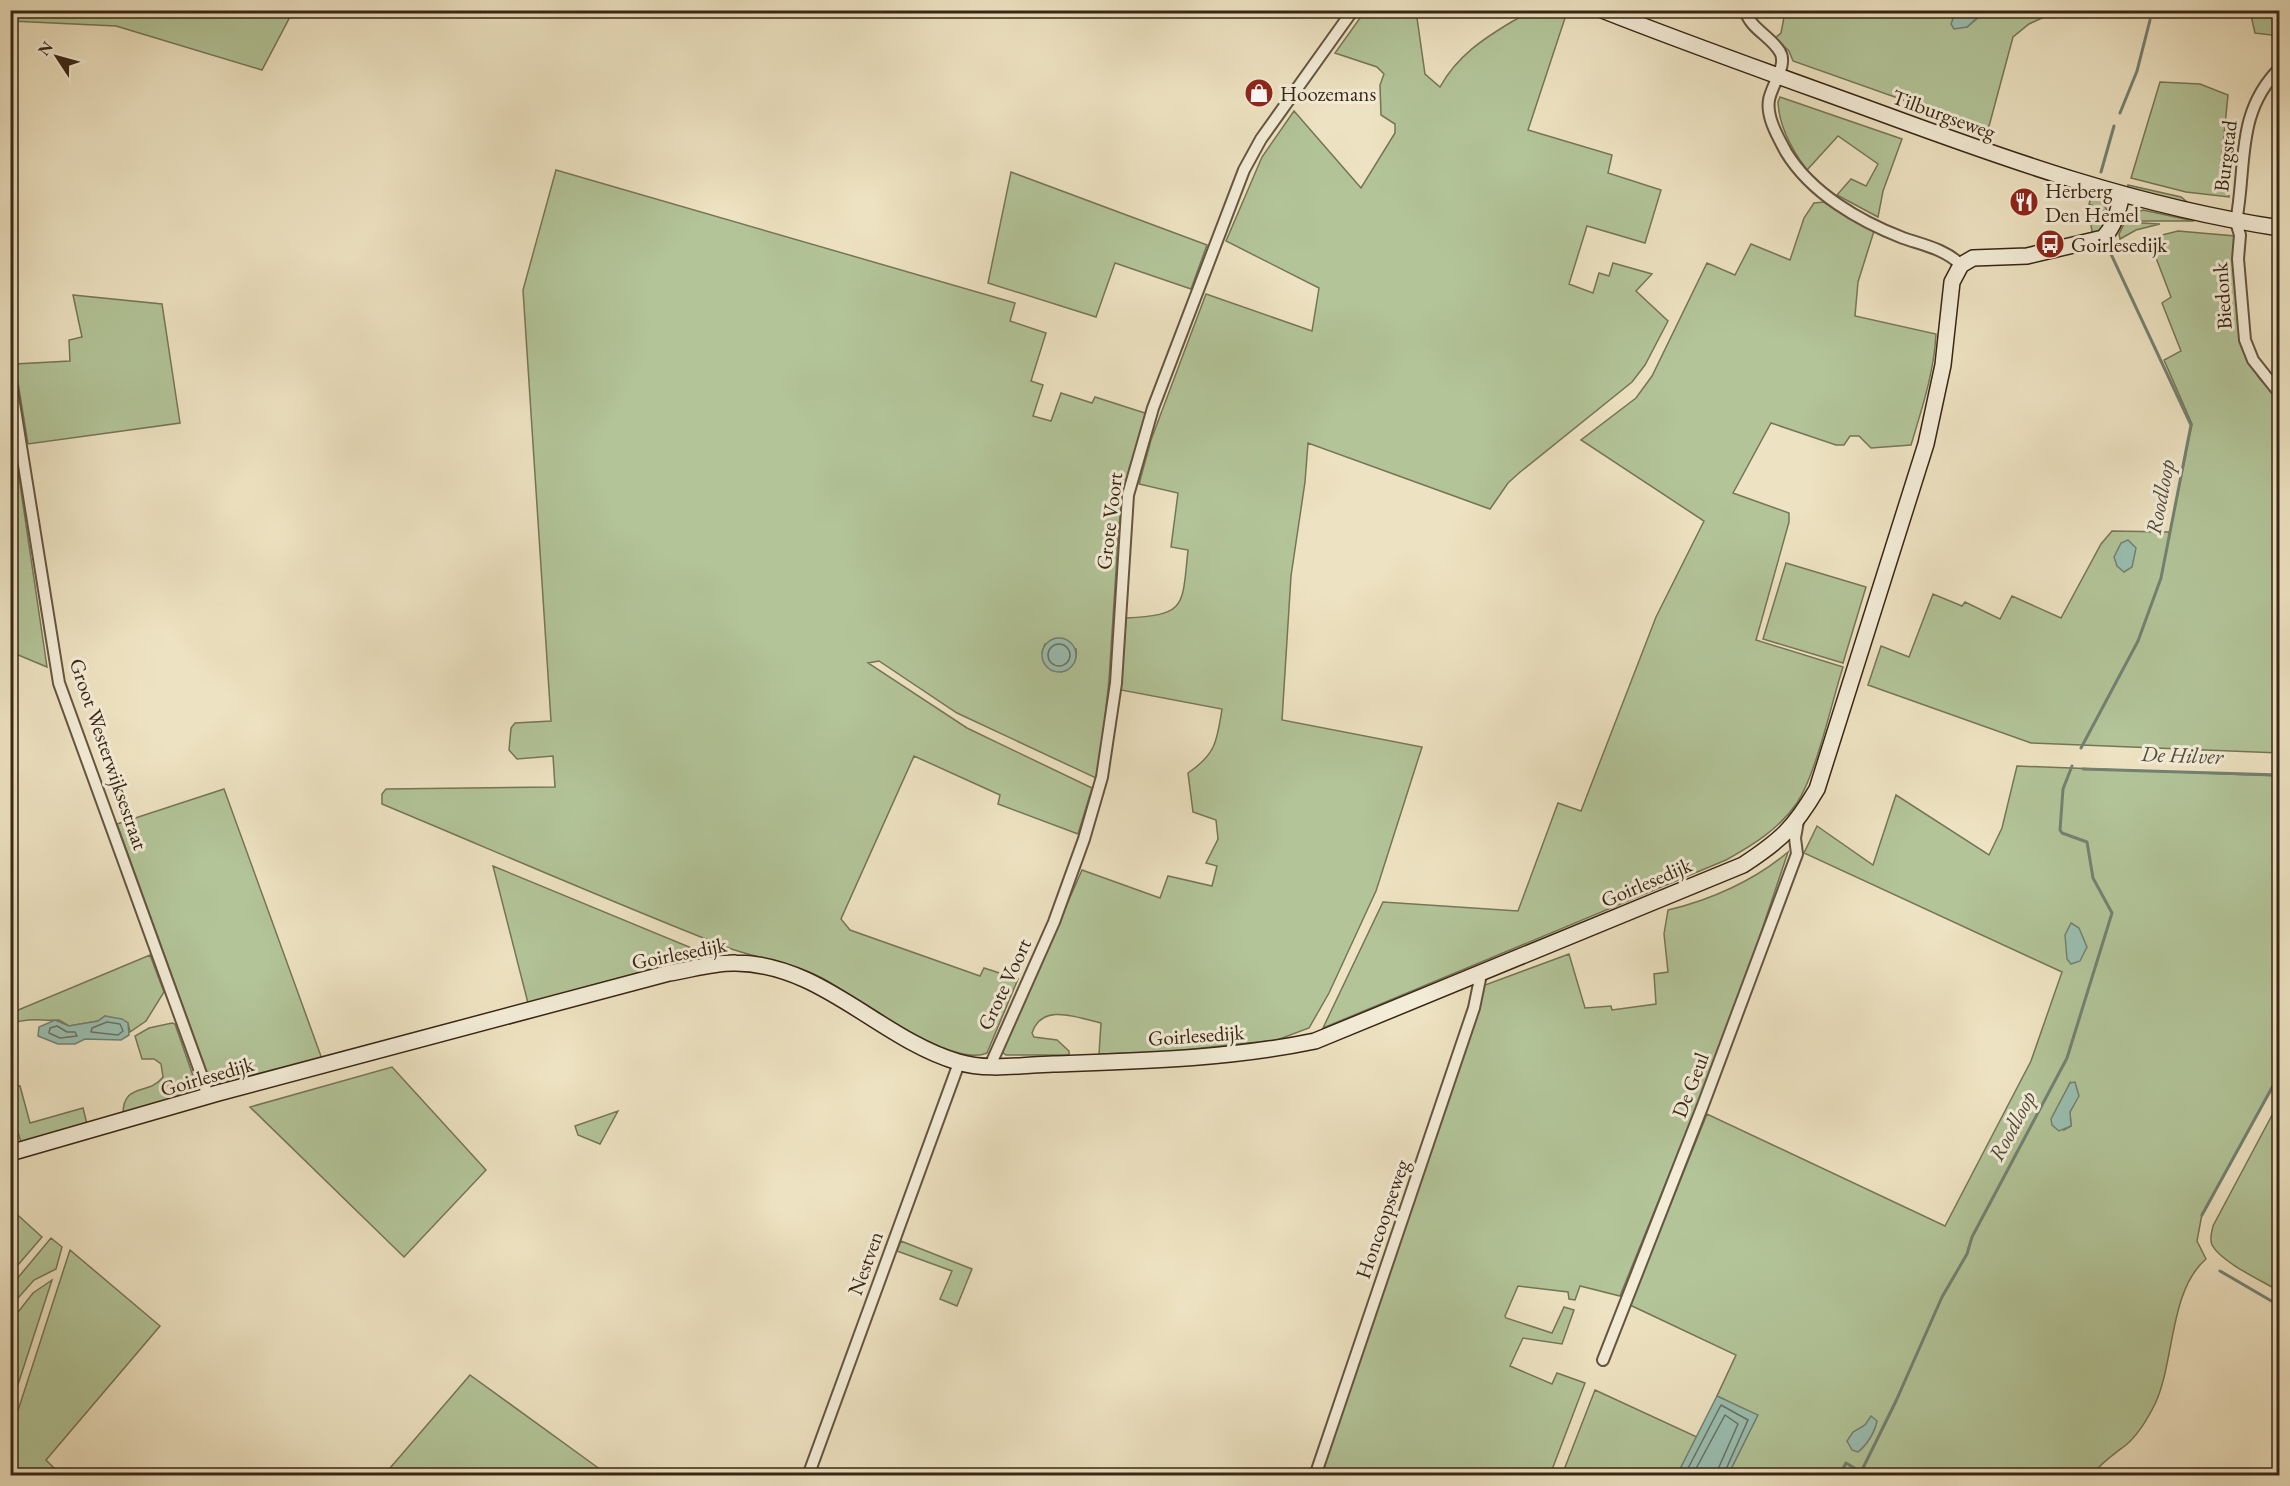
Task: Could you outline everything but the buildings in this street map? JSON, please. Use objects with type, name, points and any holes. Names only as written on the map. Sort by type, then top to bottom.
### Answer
[{"type":"street","name":"Grote Voort","points":[[990,1066],[1054,922],[1084,839],[1102,777],[1116,683],[1128,495],[1153,408],[1244,170],[1261,139],[1353,10]]},
{"type":"street","name":"Tilburgseweg","points":[[1602,10],[1962,144],[2122,195],[2236,222],[2280,228]]},
{"type":"street","points":[[1745,10],[1747,19],[1780,52],[1782,61],[1768,101],[1772,123],[1786,152],[1809,180],[1841,207],[1872,225],[1942,251],[1961,265],[1973,258],[2027,256],[2103,238],[2110,231],[2117,217],[2122,195]]},
{"type":"street","name":"Burgstad","points":[[2236,222],[2251,110],[2262,87],[2280,68]]},
{"type":"street","name":"Biedonk","points":[[2236,222],[2240,235],[2238,259],[2245,340],[2253,360],[2280,394]]},
{"type":"street","name":"Goirlesedijk","points":[[10,1153],[669,973],[735,963],[792,974],[822,988],[921,1046],[959,1063],[990,1066],[1118,1062],[1264,1052],[1314,1041],[1743,865],[1771,847],[1798,821],[1817,789],[1926,444],[1943,365],[1952,282],[1961,265]]},
{"type":"street","name":"Groot Westerwijksestraat","points":[[10,378],[59,683],[146,918],[205,1085],[206,1098]]},
{"type":"street","name":"De Geul","points":[[1603,1360],[1703,1105],[1797,854],[1798,821]]},
{"type":"street","name":"Honcoopseweg","points":[[1315,1476],[1474,1008],[1481,974]]},
{"type":"street","name":"Nestven","points":[[808,1476],[959,1063]]},
{"type":"shaded area","points":[[11,10],[293,11],[262,70],[116,26],[11,21]]},
{"type":"shaded area","points":[[1538,10],[1566,15],[1528,130],[1612,155],[1608,173],[1661,190],[1645,243],[1587,226],[1569,284],[1593,293],[1599,273],[1609,276],[1613,263],[1652,274],[1636,291],[1668,321],[1645,365],[1632,382],[1519,473],[1508,483],[1490,509],[1308,443],[1305,482],[1291,576],[1282,720],[1422,747],[1376,891],[1329,993],[1309,1028],[1277,1040],[1165,1052],[1099,1054],[1101,1023],[1062,1014],[1044,1018],[1037,1023],[1032,1033],[1034,1037],[1057,1040],[1069,1051],[1069,1055],[1006,1055],[1002,1052],[1082,870],[1160,898],[1168,876],[1212,886],[1217,866],[1206,863],[1218,839],[1216,820],[1193,812],[1188,773],[1210,753],[1214,746],[1222,709],[1121,690],[1126,618],[1161,614],[1178,604],[1182,596],[1188,550],[1171,547],[1178,493],[1139,484],[1151,440],[1206,294],[1312,331],[1319,288],[1226,241],[1262,157],[1294,111],[1361,188],[1395,133],[1395,124],[1381,115],[1380,85],[1384,74],[1377,67],[1335,53],[1365,11],[1416,11],[1425,74],[1440,87],[1463,57],[1513,21]]},
{"type":"shaded area","points":[[1805,11],[1956,11],[1953,17],[1967,27],[1979,17],[1979,11],[2057,11],[2029,24],[2013,37],[1988,130],[1793,61],[1789,51],[1775,38],[1781,33],[1784,17],[1803,15]]},
{"type":"shaded area","points":[[2250,11],[2279,11],[2279,36],[2255,33]]},
{"type":"shaded area","points":[[2160,82],[2200,84],[2228,95],[2222,155],[2228,174],[2229,197],[2186,192],[2131,178]]},
{"type":"shaded area","points":[[1780,97],[1902,139],[1883,191],[1878,217],[1837,195],[1851,179],[1866,186],[1878,164],[1838,136],[1807,170],[1791,146],[1784,129],[1779,111]]},
{"type":"shaded area","points":[[556,170],[1015,303],[1010,321],[1046,333],[1031,381],[1043,385],[1033,416],[1051,421],[1061,393],[1092,403],[1095,397],[1148,414],[1129,469],[1119,524],[1109,680],[1100,763],[1096,778],[957,713],[879,661],[868,663],[967,728],[1092,788],[1078,834],[998,804],[1000,795],[914,756],[841,919],[850,930],[980,976],[984,968],[1018,979],[987,1053],[971,1055],[951,1051],[904,1028],[811,973],[726,947],[382,804],[382,794],[386,789],[555,787],[553,756],[517,759],[509,750],[511,728],[515,723],[551,721],[523,290]],"holes":[[[1045,644],[1076,649],[1073,664],[1061,672],[1042,652]]]},
{"type":"shaded area","points":[[1011,172],[1207,245],[1191,289],[1115,263],[1096,317],[988,283]]},
{"type":"shaded area","points":[[2128,185],[2181,197],[2191,205],[2128,188]]},
{"type":"shaded area","points":[[2092,194],[2103,202],[2108,213],[2089,204]]},
{"type":"shaded area","points":[[1824,202],[1874,231],[1858,282],[1855,316],[1936,334],[1930,377],[1911,445],[1871,448],[1859,436],[1850,436],[1844,445],[1836,445],[1771,423],[1733,493],[1789,513],[1789,522],[1756,640],[1843,667],[1811,774],[1797,803],[1774,829],[1726,860],[1323,1028],[1383,902],[1518,911],[1558,803],[1581,811],[1656,617],[1704,521],[1581,440],[1636,398],[1652,376],[1707,263],[1735,275],[1751,244],[1790,260],[1804,218],[1814,203]]},
{"type":"shaded area","points":[[2088,208],[2108,217],[2101,231],[2093,237]]},
{"type":"shaded area","points":[[2143,210],[2194,221],[2127,219],[2130,215]]},
{"type":"shaded area","points":[[2125,222],[2160,224],[2136,230],[2120,239],[2119,234]]},
{"type":"shaded area","points":[[2178,231],[2235,236],[2248,358],[2259,378],[2279,399],[2279,753],[2031,743],[1868,685],[1881,646],[1909,657],[1933,594],[1962,606],[1965,602],[2000,619],[2012,596],[2061,618],[2101,544],[2112,531],[2170,532],[2192,424],[2164,360],[2181,351],[2162,303],[2171,297],[2153,250],[2145,245],[2146,239]]},
{"type":"shaded area","points":[[73,295],[162,304],[180,423],[28,444],[15,364],[70,361],[69,340],[82,337]]},
{"type":"shaded area","points":[[11,423],[47,667],[11,652]]},
{"type":"shaded area","points":[[1786,563],[1866,587],[1843,663],[1763,639]]},
{"type":"shaded area","points":[[2017,766],[2279,776],[2279,1076],[2202,1214],[2197,1241],[2206,1259],[2194,1273],[2185,1289],[2155,1404],[2135,1436],[2092,1475],[1728,1475],[1757,1416],[1717,1396],[1736,1355],[1630,1305],[1707,1114],[1945,1226],[2031,1061],[2062,972],[1804,853],[1817,826],[1873,865],[1896,795],[1989,855],[2002,828]],"holes":[[[2070,1083],[2073,1106],[2070,1112],[2071,1126],[2064,1130],[2065,1094]]]},
{"type":"shaded area","points":[[224,789],[322,1059],[213,1089],[117,824]]},
{"type":"shaded area","points":[[1788,852],[1731,1022],[1620,1296],[1580,1286],[1575,1300],[1569,1299],[1568,1292],[1518,1286],[1505,1316],[1552,1333],[1564,1307],[1574,1310],[1562,1344],[1523,1338],[1510,1366],[1552,1384],[1557,1373],[1585,1383],[1550,1475],[1319,1476],[1485,985],[1569,954],[1585,1008],[1611,1006],[1612,1010],[1656,1004],[1654,974],[1668,972],[1664,934],[1668,910],[1700,901],[1732,888]]},
{"type":"shaded area","points":[[493,866],[711,956],[664,966],[528,1003]]},
{"type":"shaded area","points":[[150,955],[164,992],[146,1021],[130,1032],[128,1023],[105,1016],[98,1021],[69,1026],[59,1020],[29,1020],[11,1024],[11,1013]]},
{"type":"shaded area","points":[[175,1024],[199,1093],[123,1114],[127,1097],[157,1083],[163,1077],[161,1064],[154,1059],[142,1059],[135,1036],[149,1028]]},
{"type":"shaded area","points":[[392,1067],[486,1170],[404,1257],[250,1107]]},
{"type":"shaded area","points":[[10,1075],[14,1085],[20,1086],[30,1123],[83,1108],[87,1124],[21,1142],[11,1111]]},
{"type":"shaded area","points":[[2279,1102],[2279,1291],[2242,1271],[2224,1258],[2212,1245],[2211,1237],[2213,1226]]},
{"type":"shaded area","points":[[618,1111],[600,1144],[578,1135],[575,1126]]},
{"type":"shaded area","points":[[11,1209],[42,1237],[11,1273]]},
{"type":"shaded area","points":[[51,1238],[62,1247],[56,1269],[34,1280],[11,1306],[11,1286]]},
{"type":"shaded area","points":[[901,1241],[972,1269],[957,1306],[940,1299],[952,1271],[897,1251]]},
{"type":"shaded area","points":[[70,1250],[160,1326],[46,1460],[61,1475],[11,1475],[11,1432]]},
{"type":"shaded area","points":[[52,1280],[11,1406],[11,1321],[33,1293]]},
{"type":"shaded area","points":[[470,1375],[597,1467],[608,1475],[384,1475]]},
{"type":"shaded area","points":[[1595,1390],[1697,1437],[1677,1475],[1562,1475]]},
{"type":"water","points":[[1956,11],[1979,11],[1979,16],[1967,27],[1954,29],[1951,24]]},
{"type":"water","points":[[2128,540],[2136,548],[2132,567],[2124,572],[2117,566],[2114,557],[2121,543]]},
{"type":"water","points":[[1059,638],[1071,643],[1076,655],[1071,667],[1059,672],[1047,667],[1042,655],[1047,643]]},
{"type":"water","points":[[2071,923],[2079,928],[2087,947],[2080,961],[2071,964],[2067,959],[2065,935]]},
{"type":"water","points":[[105,1016],[122,1019],[128,1023],[129,1035],[121,1040],[85,1039],[75,1044],[58,1044],[38,1036],[39,1027],[55,1020],[69,1026],[98,1021]]},
{"type":"water","points":[[2075,1082],[2079,1096],[2070,1112],[2071,1126],[2059,1131],[2052,1125],[2051,1119],[2070,1083]]},
{"type":"water","points":[[1717,1396],[1758,1415],[1728,1475],[1677,1475]]},
{"type":"water","points":[[1871,1416],[1877,1421],[1872,1434],[1858,1452],[1852,1450],[1847,1441],[1853,1432],[1865,1425]]},
{"type":"waterway","name":"Roodloop","points":[[2120,113],[2137,71],[2150,20]]},
{"type":"waterway","name":"Roodloop","points":[[2101,172],[2114,126]]},
{"type":"waterway","name":"Roodloop","points":[[2081,748],[2138,641],[2161,578],[2191,425],[2110,252]]},
{"type":"waterway","name":"Roodloop","points":[[1839,1476],[1846,1463],[1861,1472],[1896,1401],[1942,1297],[1967,1254],[1972,1237],[2067,1058],[2112,913],[2093,878],[2087,842],[2062,833],[2060,830],[2063,789],[2072,766]]},
{"type":"waterway","name":"De Hilver","points":[[2083,769],[2280,775]]},
{"type":"waterway","name":"De Hilver","points":[[2202,1215],[2280,1073]]},
{"type":"waterway","name":"De Hilver","points":[[2220,1271],[2280,1306]]},
{"type":"place","name":"Hoozemans","points":[[1259,93]]},
{"type":"place","name":"Herberg Den Hemel","points":[[2024,202]]},
{"type":"place","name":"Goirlesedijk","points":[[2050,244]]}]
